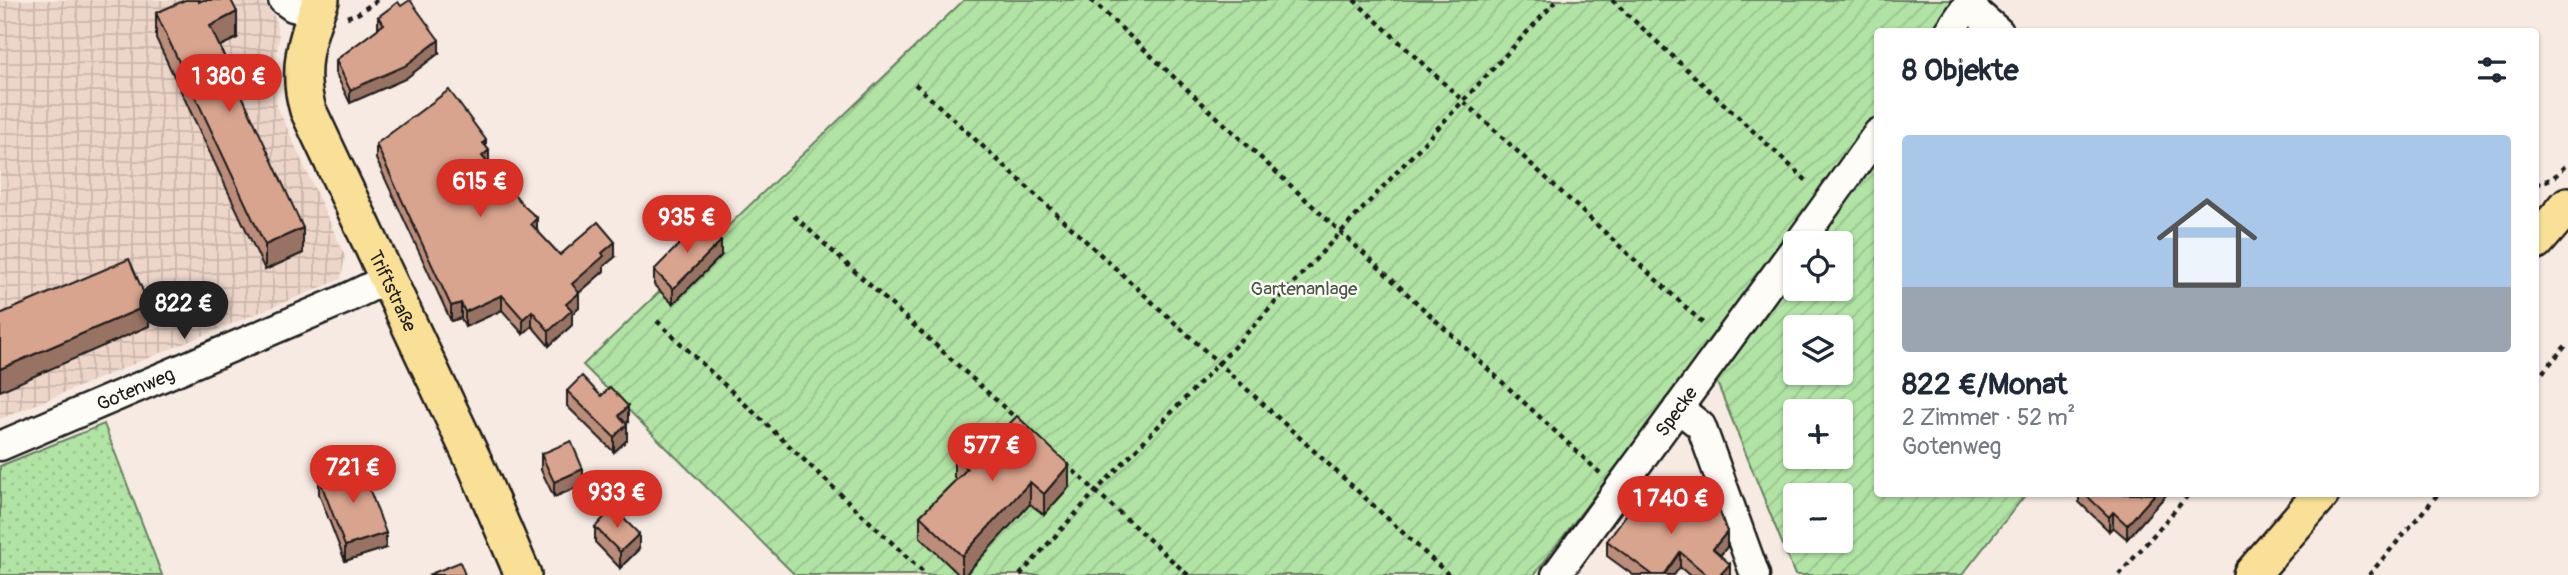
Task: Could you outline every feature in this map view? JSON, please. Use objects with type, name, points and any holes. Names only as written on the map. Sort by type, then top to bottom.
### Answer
[{"type":"main road","name":"Triftstraße","points":[[318,6],[302,61],[303,94],[316,130],[476,466],[523,575]]},
{"type":"main road","points":[[2539,239],[2568,205]]},
{"type":"main road","points":[[2252,575],[2318,497]]},
{"type":"street","points":[[283,0],[293,7],[318,6]]},
{"type":"street","points":[[1952,28],[1969,3],[1994,28]]},
{"type":"street","name":"Specke","points":[[1807,231],[1874,139]]},
{"type":"street","name":"Specke","points":[[1556,575],[1783,264]]},
{"type":"street","name":"Gotenweg","points":[[0,446],[387,279]]},
{"type":"street","points":[[1678,408],[1701,426],[1755,575]]},
{"type":"path","points":[[1091,0],[1600,473]]},
{"type":"path","points":[[1354,0],[1707,327]]},
{"type":"path","points":[[1020,575],[1557,0]]},
{"type":"path","points":[[1612,0],[1813,187]]},
{"type":"path","points":[[915,84],[1449,575]]},
{"type":"path","points":[[794,216],[1025,427]]},
{"type":"path","points":[[657,321],[926,575]]},
{"type":"path","points":[[2539,377],[2568,343]]},
{"type":"path","points":[[1065,463],[1188,575]]},
{"type":"path","points":[[2119,575],[2186,497]]},
{"type":"path","points":[[2369,575],[2435,497]]},
{"type":"shaded area","points":[[0,0],[262,0],[275,18],[279,37],[275,70],[277,106],[345,256],[341,279],[0,419]]},
{"type":"green space","name":"Gartenanlage","points":[[964,0],[1965,0],[1978,28],[1874,28],[1874,497],[2024,497],[1962,575],[1795,575],[1786,553],[1853,553],[1853,483],[1783,483],[1783,545],[1714,375],[1684,377],[1534,575],[795,575],[583,365]]},
{"type":"green space","points":[[104,424],[162,575],[0,575],[0,466]]},
{"type":"building","points":[[185,0],[231,0],[237,12],[210,26],[303,228],[265,245],[156,13]]},
{"type":"building","points":[[410,0],[439,40],[405,66],[350,90],[336,60],[384,24],[378,17],[398,2],[401,6]]},
{"type":"building","points":[[449,90],[486,140],[483,143],[489,150],[482,156],[537,218],[531,224],[560,255],[598,222],[615,242],[602,253],[604,256],[572,284],[579,293],[566,304],[572,310],[549,331],[532,311],[523,319],[502,295],[465,312],[461,303],[451,306],[376,144]]},
{"type":"building","points":[[701,222],[721,241],[673,289],[654,270]]},
{"type":"building","points":[[129,259],[149,305],[0,369],[0,314]]},
{"type":"building","points":[[582,376],[601,396],[610,387],[628,406],[619,416],[627,424],[614,437],[567,391]]},
{"type":"building","points":[[1017,416],[1069,465],[1044,494],[1030,482],[962,556],[920,516],[967,469],[954,456],[972,438],[984,450]]},
{"type":"building","points":[[571,441],[583,469],[554,482],[541,454]]},
{"type":"building","points":[[360,464],[386,533],[345,546],[319,478]]},
{"type":"building","points":[[1644,490],[1684,519],[1714,495],[1727,532],[1713,549],[1730,564],[1720,575],[1707,575],[1680,552],[1664,575],[1653,575],[1607,541]]},
{"type":"building","points":[[2088,497],[2152,497],[2127,525],[2113,512],[2109,517]]},
{"type":"building","points":[[613,508],[639,534],[620,552],[595,527]]},
{"type":"building","points":[[460,562],[465,575],[428,575]]}]
